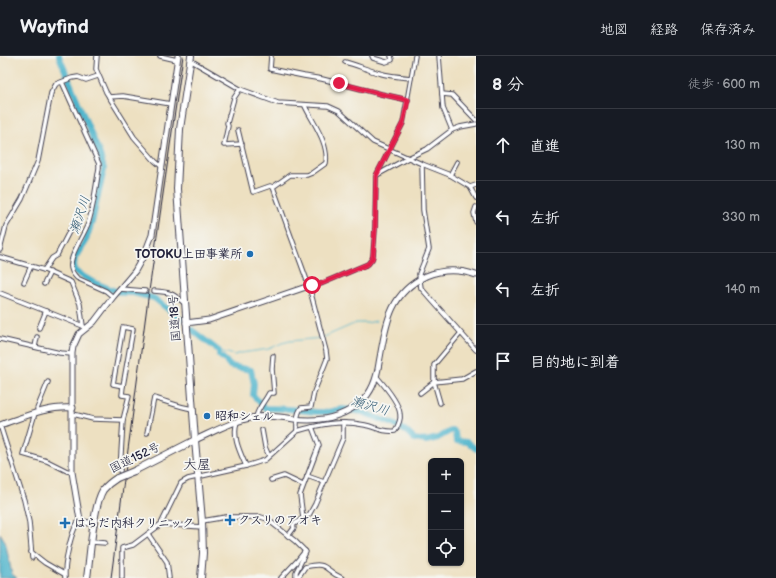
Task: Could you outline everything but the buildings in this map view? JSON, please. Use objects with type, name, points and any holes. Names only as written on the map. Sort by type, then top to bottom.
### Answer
[{"type":"highway","name":"国道18号","points":[[191,58],[180,130],[178,189],[186,323],[202,524],[203,552],[201,578]]},
{"type":"highway","name":"国道152号","points":[[87,578],[94,524],[99,501],[104,489],[118,478],[195,440]]},
{"type":"street","points":[[97,56],[96,69],[98,76],[109,97],[134,137],[162,167]]},
{"type":"street","points":[[31,552],[65,576],[73,533],[78,521],[80,520],[72,472],[72,354],[79,334],[84,328],[94,322],[135,271],[145,253],[152,235],[178,58],[160,56]]},
{"type":"street","points":[[271,56],[270,69],[322,79],[408,100]]},
{"type":"street","points":[[372,56],[373,58],[386,62],[392,60],[391,56]]},
{"type":"street","points":[[186,323],[209,320],[309,286],[318,285],[368,264],[372,259],[375,229],[376,176],[403,123],[415,56]]},
{"type":"street","points":[[438,56],[443,108],[452,130]]},
{"type":"street","points":[[191,58],[240,89],[278,104],[328,106],[339,111],[373,142],[450,175],[470,187],[476,198]]},
{"type":"street","points":[[345,62],[358,65],[377,73],[411,78]]},
{"type":"street","points":[[0,250],[6,226],[22,199],[38,161],[51,93],[56,84],[72,78],[78,77],[86,80],[98,76]]},
{"type":"street","points":[[64,81],[99,164],[89,221],[73,255],[70,265],[71,270],[77,278],[106,291],[116,293],[145,291]]},
{"type":"street","points":[[240,89],[234,98],[227,123],[228,126],[224,145],[242,144]]},
{"type":"street","points":[[442,94],[452,95],[476,120]]},
{"type":"street","points":[[109,97],[123,96],[171,104]]},
{"type":"street","points":[[238,130],[253,192],[270,186],[273,187],[290,175],[307,175],[326,163],[327,157],[323,142],[305,106]]},
{"type":"street","points":[[376,176],[427,149],[452,130],[476,124]]},
{"type":"street","points":[[450,175],[457,162]]},
{"type":"street","points":[[422,164],[423,210],[429,249],[419,274],[421,288],[460,334],[476,350]]},
{"type":"street","points":[[470,187],[476,185]]},
{"type":"street","points":[[273,187],[309,286],[328,359],[314,392],[311,407],[301,408],[296,419],[297,431]]},
{"type":"street","points":[[476,207],[474,213],[476,222]]},
{"type":"street","points":[[44,270],[52,258],[57,255],[71,228]]},
{"type":"street","points":[[0,257],[50,272],[71,282],[80,304],[84,328]]},
{"type":"street","points":[[24,282],[31,266]]},
{"type":"street","points":[[195,440],[237,422],[256,417],[328,419],[344,413],[363,400],[377,377],[387,323],[398,298],[406,289],[420,279],[437,272],[449,270],[476,275]]},
{"type":"street","points":[[44,284],[50,272]]},
{"type":"street","points":[[154,291],[175,294],[185,304]]},
{"type":"street","points":[[0,293],[84,328]]},
{"type":"street","points":[[39,328],[46,311]]},
{"type":"street","points":[[120,471],[123,420],[129,396],[122,395],[133,329],[123,327],[113,384],[123,386]]},
{"type":"street","points":[[440,403],[434,382],[434,364],[460,334]]},
{"type":"street","points":[[35,347],[37,337]]},
{"type":"street","points":[[0,339],[60,353],[72,354]]},
{"type":"street","points":[[118,355],[128,357]]},
{"type":"street","points":[[256,417],[268,393],[274,393],[272,369],[273,356]]},
{"type":"street","points":[[420,392],[434,382],[462,379],[476,371]]},
{"type":"street","points":[[122,578],[122,548],[133,545],[162,524],[181,483],[188,479],[246,466],[264,460],[297,431],[332,422],[365,425],[388,432],[395,431],[399,424],[401,415],[400,410],[383,383],[377,377]]},
{"type":"street","points":[[48,382],[37,409],[23,454],[46,461],[72,472]]},
{"type":"street","points":[[146,433],[154,398],[173,403],[177,407],[193,410]]},
{"type":"street","points":[[32,558],[29,522],[24,500],[0,425],[36,412],[54,408],[73,411],[93,419],[123,420]]},
{"type":"street","points":[[237,422],[235,427],[236,442],[246,466]]},
{"type":"street","points":[[288,536],[294,528],[293,525],[295,523],[309,515],[343,438],[343,425],[345,422]]},
{"type":"street","points":[[303,518],[300,495],[319,445],[312,427]]},
{"type":"street","points":[[262,430],[265,447],[269,456]]},
{"type":"street","points":[[271,480],[284,476],[303,485]]},
{"type":"street","points":[[307,476],[324,482]]},
{"type":"street","points":[[162,524],[202,524],[226,517],[261,517],[267,519],[305,550]]},
{"type":"street","points":[[80,520],[94,524]]},
{"type":"street","points":[[148,534],[167,562],[169,578]]},
{"type":"street","points":[[92,542],[105,543]]},
{"type":"street","points":[[281,578],[305,550]]},
{"type":"street","points":[[305,550],[306,552],[296,572],[296,577],[299,576],[305,567],[319,564],[324,565],[335,575],[342,578]]},
{"type":"water","points":[[0,533],[5,541],[12,574],[17,578],[0,578]]},
{"type":"waterway","name":"瀬沢川","points":[[59,56],[100,155],[104,169],[92,222],[86,240],[75,258],[74,265],[76,272],[93,282],[113,290],[154,298],[180,319]]},
{"type":"waterway","points":[[324,337],[356,323],[376,321]]},
{"type":"waterway","name":"瀬沢川","points":[[192,330],[219,351],[219,355],[230,366],[251,370],[254,384],[253,395],[265,408],[316,412],[327,412],[343,409],[362,412],[393,424],[406,431],[414,439],[426,441],[438,438],[452,430],[455,433],[456,441],[467,442],[476,449]]},
{"type":"waterway","points":[[219,351],[235,355],[269,349],[290,341],[321,338]]},
{"type":"railway","points":[[111,578],[149,291],[183,56]]},
{"type":"place","name":"TOTOKU上田事業所","points":[[250,254]]},
{"type":"place","name":"昭和シェル","points":[[207,416]]},
{"type":"place","name":"クスリのアオキ","points":[[230,520]]},
{"type":"place","name":"はらだ内科クリニック","points":[[65,523]]},
{"type":"district","name":"大屋","points":[[197,464]]},
{"type":"route","points":[[312,285],[318,285],[368,264],[372,259],[375,229],[374,208],[376,176],[398,135],[403,123],[408,100],[339,83]]}]
